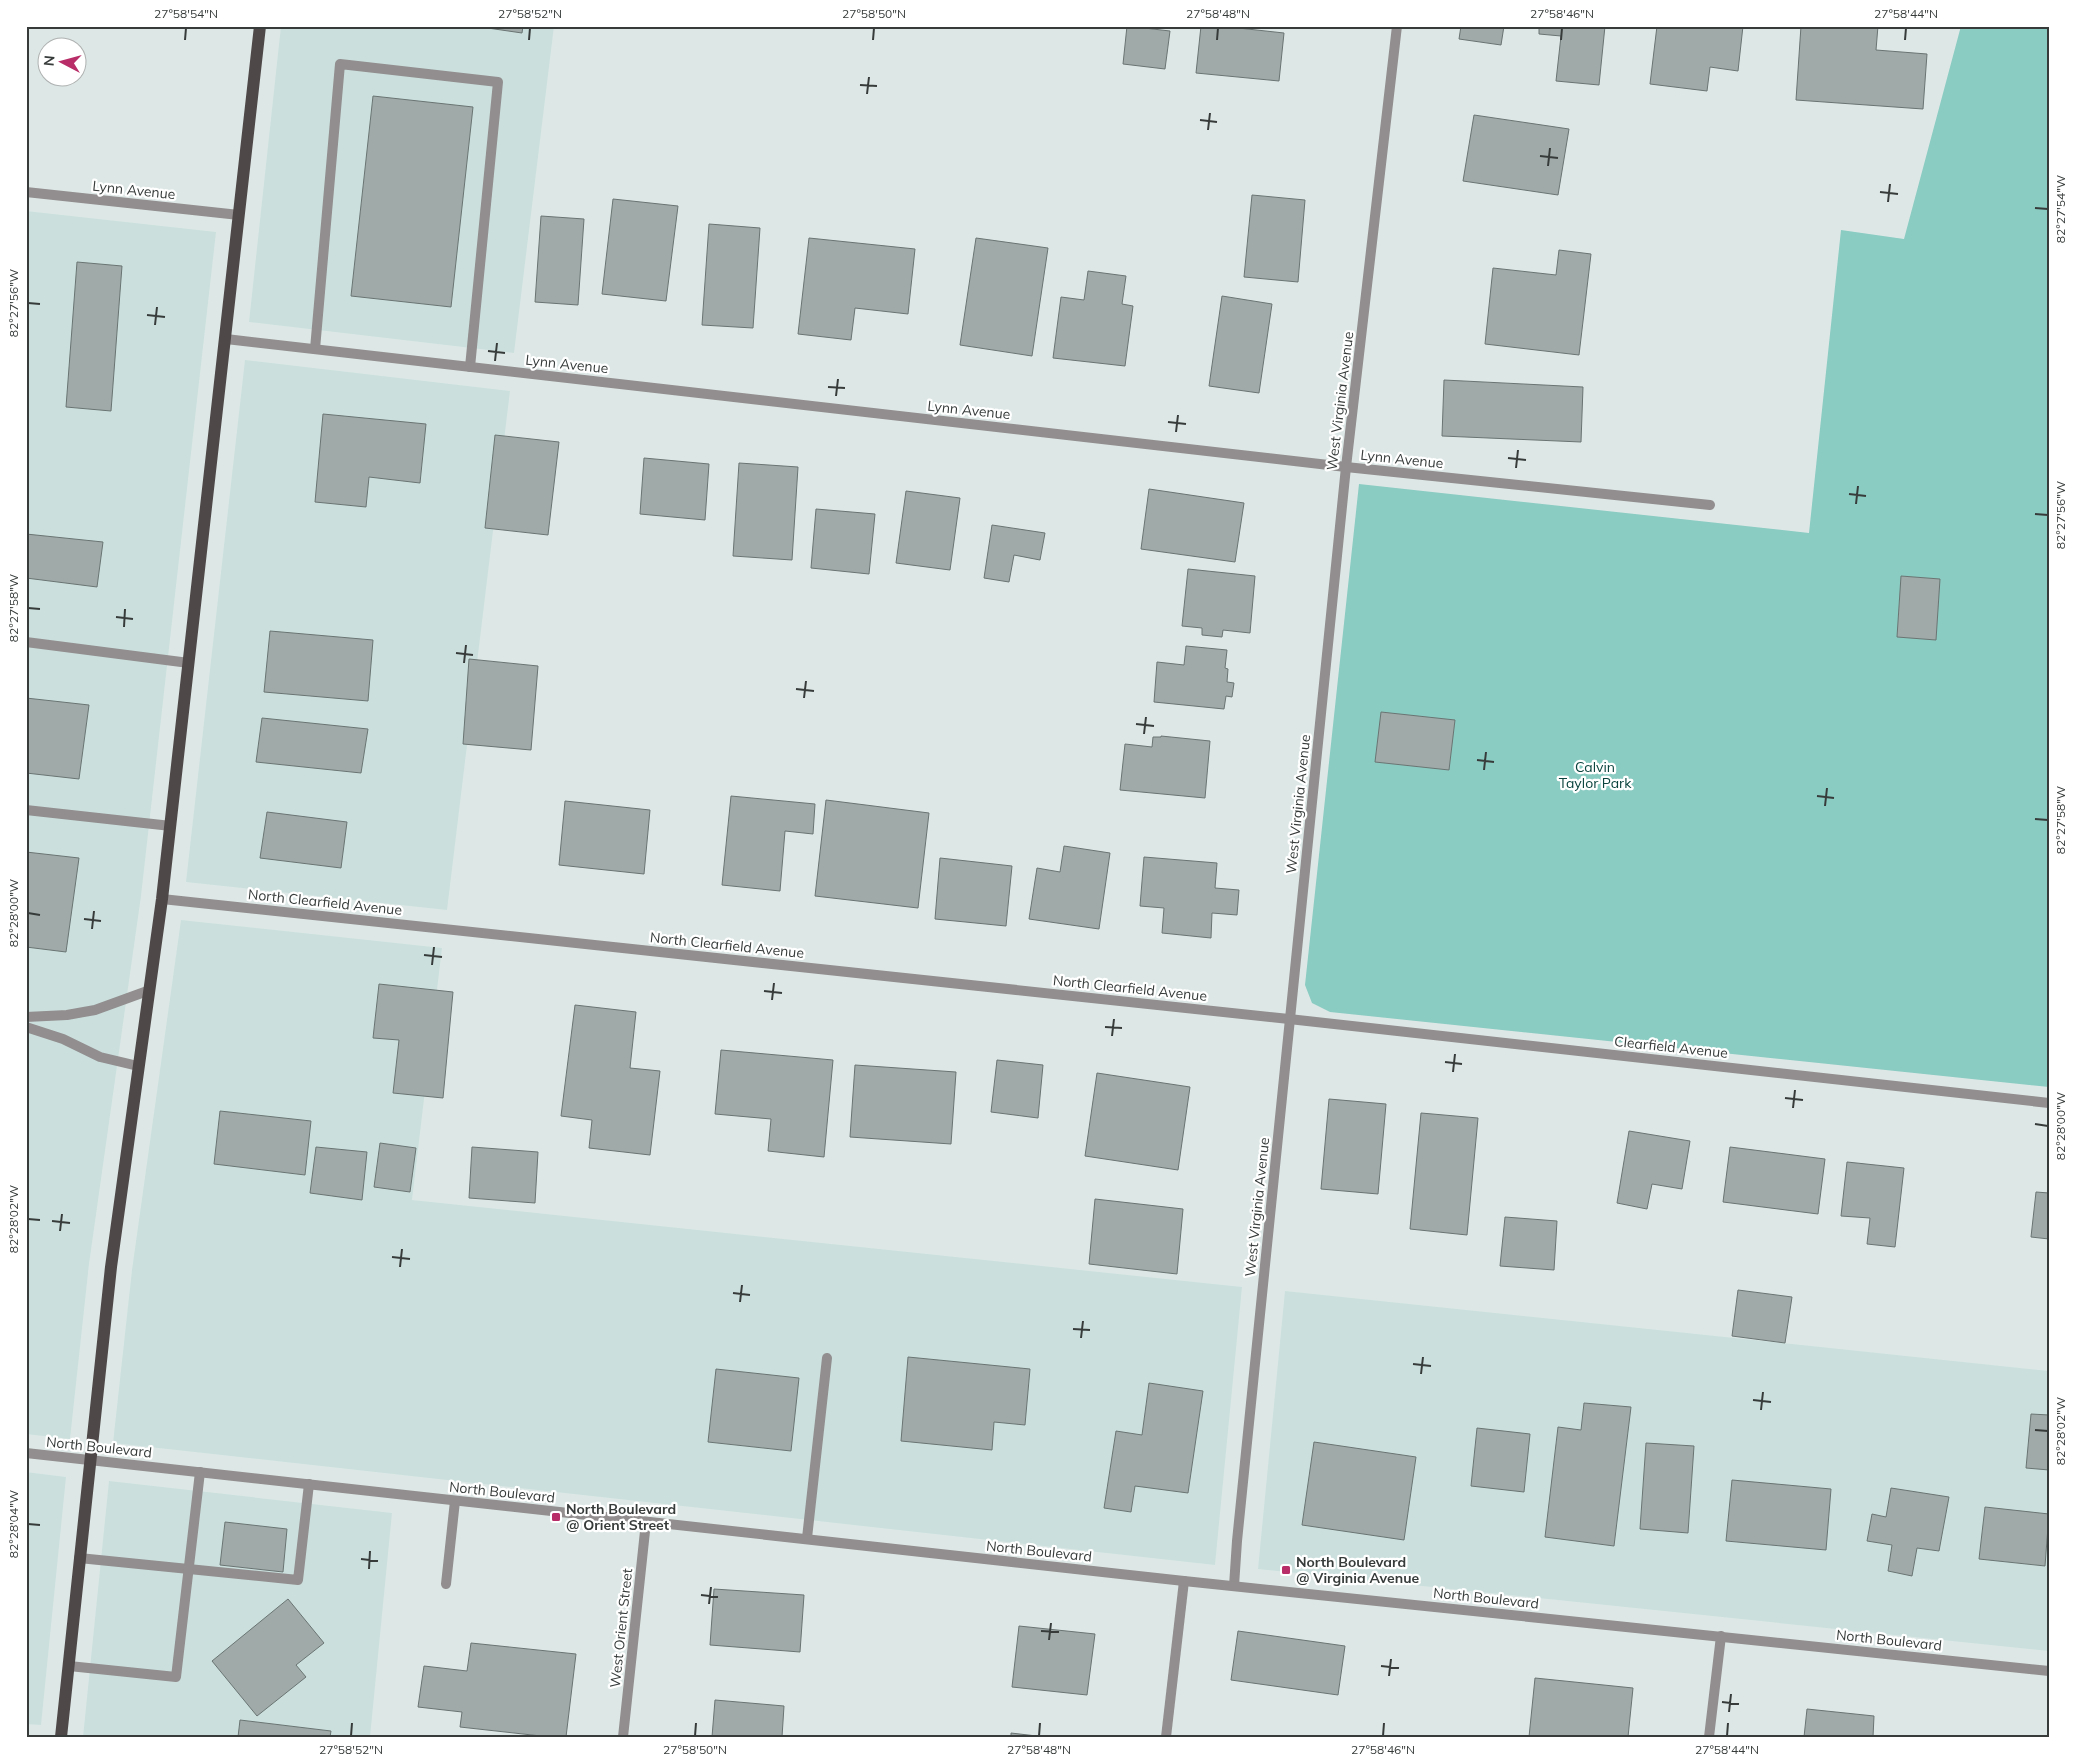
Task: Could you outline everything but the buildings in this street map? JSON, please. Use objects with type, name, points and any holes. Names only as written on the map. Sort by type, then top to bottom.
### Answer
[{"type":"main road","points":[[61,1737],[110,1267],[162,898],[260,26]]},
{"type":"street","name":"West Virginia Avenue","points":[[1234,1586],[1346,467],[1397,26]]},
{"type":"street","points":[[315,349],[340,64],[498,82],[470,367]]},
{"type":"street","name":"Lynn Avenue","points":[[26,192],[239,215]]},
{"type":"street","name":"Lynn Avenue","points":[[226,339],[1346,467],[1710,506]]},
{"type":"street","points":[[26,642],[189,663]]},
{"type":"street","points":[[26,810],[170,826]]},
{"type":"street","name":"North Clearfield Avenue","points":[[162,898],[1290,1019]]},
{"type":"street","points":[[26,1017],[67,1015],[95,1010],[150,990]]},
{"type":"street","name":"Clearfield Avenue","points":[[1290,1019],[2049,1103]]},
{"type":"street","points":[[26,1027],[63,1039],[100,1057],[138,1066]]},
{"type":"street","points":[[807,1538],[827,1358]]},
{"type":"street","name":"North Boulevard","points":[[26,1453],[1184,1581],[2049,1671]]},
{"type":"street","points":[[69,1666],[176,1677],[200,1472]]},
{"type":"street","points":[[79,1558],[298,1580],[309,1484]]},
{"type":"street","points":[[446,1584],[455,1501]]},
{"type":"street","name":"West Orient Street","points":[[623,1737],[646,1522]]},
{"type":"street","points":[[1166,1737],[1184,1581]]},
{"type":"street","points":[[1709,1737],[1721,1636]]},
{"type":"shaded area","points":[[281,26],[554,26],[514,353],[249,322]]},
{"type":"shaded area","points":[[26,211],[216,232],[141,896],[89,1264],[70,1439],[26,1434]]},
{"type":"shaded area","points":[[245,360],[510,391],[447,910],[186,882]]},
{"type":"shaded area","points":[[181,920],[442,948],[412,1200],[1242,1287],[1215,1565],[113,1443],[132,1270]]},
{"type":"shaded area","points":[[1285,1291],[2049,1371],[2049,1651],[1258,1569]]},
{"type":"shaded area","points":[[26,1472],[66,1477],[41,1725],[26,1724]]},
{"type":"shaded area","points":[[109,1481],[392,1513],[370,1737],[83,1737]]},
{"type":"green space","name":"Calvin Taylor Park","points":[[1961,26],[2049,26],[2049,1087],[1330,1012],[1312,1003],[1305,985],[1359,484],[1809,533],[1841,230],[1904,239]]},
{"type":"place","name":"North Boulevard @ Orient Street","points":[[556,1517]]},
{"type":"place","name":"North Boulevard @ Virginia Avenue","points":[[1286,1570]]}]
